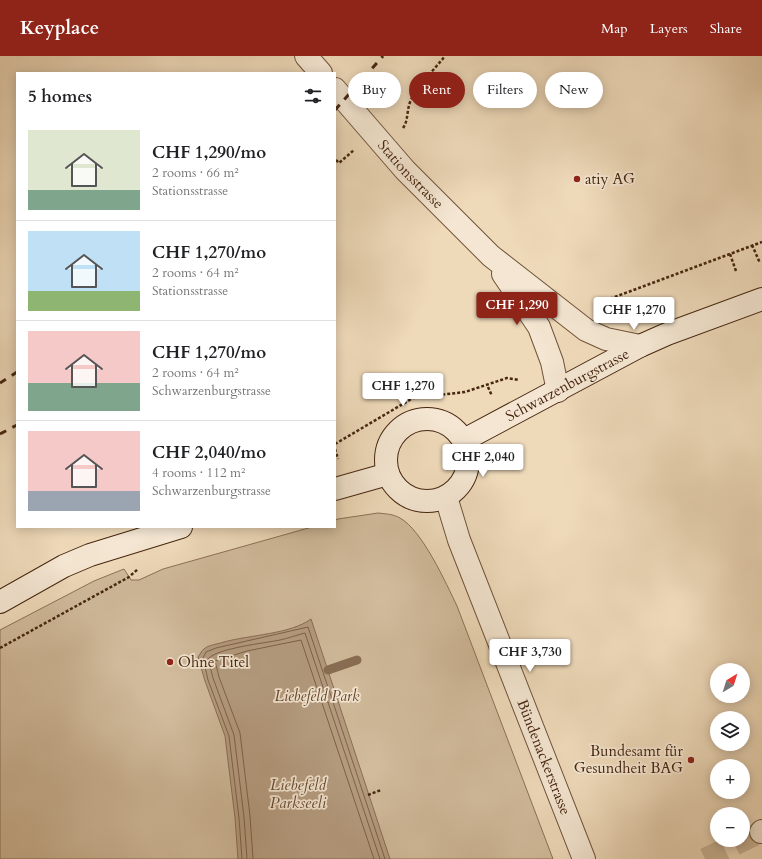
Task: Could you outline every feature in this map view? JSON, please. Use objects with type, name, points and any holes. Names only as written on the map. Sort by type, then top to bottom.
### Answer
[{"type":"street","points":[[306,56],[320,72]]},
{"type":"street","name":"Stationsstrasse","points":[[336,90],[405,170],[491,256],[586,330],[606,339],[640,346]]},
{"type":"street","name":"Stationsstrasse","points":[[491,256],[539,328],[552,362],[558,391]]},
{"type":"street","name":"Schwarzenburgstrasse","points":[[464,440],[640,346],[762,299]]},
{"type":"street","points":[[430,418],[444,422],[456,429],[464,440],[468,453],[468,466],[464,479],[457,490],[446,498],[432,501],[419,500],[406,495],[395,486],[388,474],[386,461],[388,447],[394,435],[404,425],[410,422],[430,418]]},
{"type":"street","points":[[336,489],[388,474]]},
{"type":"street","name":"Bündenackerstrasse","points":[[446,498],[459,540],[584,859]]},
{"type":"street","points":[[0,602],[64,566],[90,555],[178,528]]},
{"type":"path","points":[[384,146],[406,124],[407,109],[412,98],[445,56]]},
{"type":"path","points":[[336,160],[339,163],[355,149]]},
{"type":"path","points":[[590,306],[762,242]]},
{"type":"path","points":[[752,246],[760,263]]},
{"type":"path","points":[[730,254],[736,271]]},
{"type":"path","points":[[336,443],[414,398],[465,392],[506,378],[558,391]]},
{"type":"path","points":[[488,387],[492,397]]},
{"type":"path","points":[[336,452],[338,458]]},
{"type":"path","points":[[0,648],[129,577],[140,566]]},
{"type":"path","points":[[368,795],[381,790]]},
{"type":"green space","name":"Liebefeld Park","points":[[378,513],[389,514],[400,518],[408,524],[425,545],[447,584],[457,606],[553,859],[0,859],[0,630],[94,581],[124,569],[131,580],[139,580],[163,569],[308,528],[336,528],[336,520]]},
{"type":"water","name":"Liebefeld Parkseeli","points":[[311,619],[390,859],[238,859],[235,818],[225,736],[198,657],[203,650],[211,646],[281,631],[303,624]]},
{"type":"waterway","points":[[328,670],[357,660]]},
{"type":"tunnel","points":[[705,859],[761,832]]},
{"type":"railway","points":[[336,109],[383,56]]},
{"type":"railway","points":[[0,383],[16,373]]},
{"type":"railway","points":[[0,434],[16,426]]},
{"type":"place","name":"atiy AG","points":[[577,179]]},
{"type":"place","name":"Ohne Titel","points":[[170,662]]},
{"type":"place","name":"Bundesamt für Gesundheit BAG","points":[[691,760]]}]
